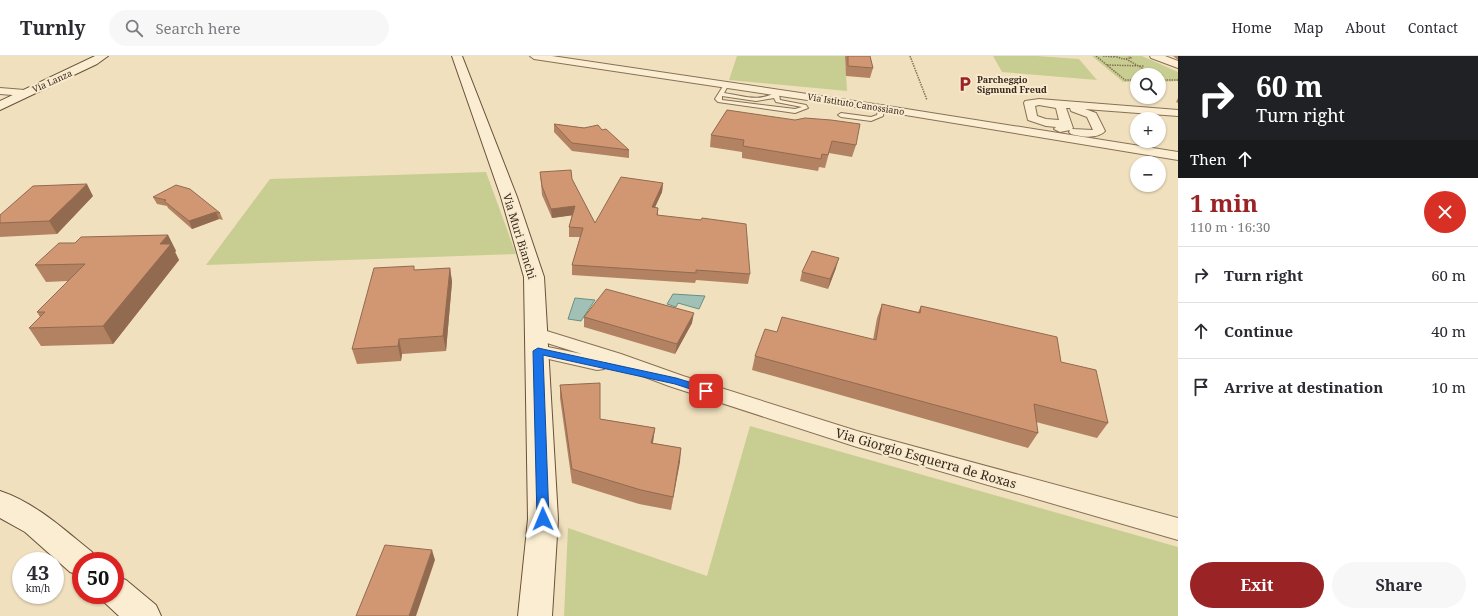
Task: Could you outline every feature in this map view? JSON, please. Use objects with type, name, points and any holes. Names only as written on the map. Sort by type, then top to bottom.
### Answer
[{"type":"main road","name":"Via Lanza","points":[[0,106],[103,56]]},
{"type":"main road","name":"Via Muri Bianchi","points":[[458,56],[509,197],[534,277],[543,519],[535,616]]},
{"type":"main road","points":[[1155,56],[1178,65]]},
{"type":"main road","points":[[0,502],[35,523],[72,554]]},
{"type":"main road","points":[[124,599],[144,616]]},
{"type":"street","name":"Via Istituto Canossiano","points":[[534,56],[724,89],[777,94],[882,108],[1178,156]]},
{"type":"street","points":[[0,91],[25,93]]},
{"type":"street","points":[[1039,102],[1080,110],[1092,115],[1099,131],[1094,133],[1082,132],[1064,126],[1032,118],[1029,104],[1039,102]]},
{"type":"street","points":[[1060,106],[1060,104],[1178,113]]},
{"type":"street","points":[[1060,106],[1064,126]]},
{"type":"street","points":[[1030,132],[1034,126],[1064,126]]},
{"type":"street","name":"Via Giorgio Esquerra de Roxas","points":[[537,342],[676,381],[857,439],[1178,529]]},
{"type":"lane","points":[[724,89],[718,99],[720,101],[795,111],[805,108],[804,106],[778,101],[777,94]]},
{"type":"lane","points":[[841,115],[871,119],[880,116],[882,108]]},
{"type":"path","points":[[1096,56],[1125,80],[1130,80]]},
{"type":"path","points":[[1104,56],[1114,56],[1126,59],[1142,68]]},
{"type":"path","points":[[1126,59],[1131,58],[1129,56]]},
{"type":"path","points":[[1106,65],[1145,66]]},
{"type":"path","points":[[1166,80],[1178,80]]},
{"type":"green space","points":[[737,56],[845,56],[847,91],[729,80]]},
{"type":"green space","points":[[993,56],[1037,56],[1079,59],[1097,80],[1002,72]]},
{"type":"green space","points":[[1092,56],[1142,56],[1178,72],[1178,81],[1166,82],[1166,68],[1130,68],[1130,82],[1123,82]]},
{"type":"green space","points":[[486,172],[516,254],[206,265],[270,179]]},
{"type":"green space","points":[[750,426],[1178,547],[1178,616],[564,616],[568,528],[707,576]]},
{"type":"water","points":[[673,294],[705,296],[699,309],[678,303],[676,307],[667,304]]},
{"type":"water","points":[[575,298],[595,300],[581,321],[568,319]]},
{"type":"building","points":[[848,56],[870,56],[873,68],[848,66]]},
{"type":"building","points":[[727,110],[795,120],[805,118],[860,124],[856,145],[832,141],[828,155],[822,154],[821,159],[743,146],[744,140],[711,135]]},
{"type":"building","points":[[554,124],[584,128],[598,125],[602,130],[606,129],[629,150],[572,143]]},
{"type":"building","points":[[571,170],[572,179],[595,223],[621,177],[663,183],[652,207],[658,208],[657,215],[701,220],[702,218],[746,224],[750,274],[696,270],[696,273],[572,265],[583,228],[569,227],[575,206],[551,209],[542,186],[540,172]]},
{"type":"building","points":[[87,184],[49,221],[0,223],[0,215],[33,186]]},
{"type":"building","points":[[176,185],[190,189],[220,213],[216,212],[189,221],[164,201],[166,200],[153,197]]},
{"type":"building","points":[[168,235],[160,244],[171,244],[103,326],[29,328],[45,312],[37,312],[85,264],[35,265],[59,243],[75,243],[81,237]]},
{"type":"building","points":[[812,251],[839,258],[830,279],[802,272]]},
{"type":"building","points":[[414,266],[414,270],[450,268],[443,336],[399,339],[398,346],[352,349],[374,268]]},
{"type":"building","points":[[606,289],[694,313],[677,344],[584,317]]},
{"type":"building","points":[[882,304],[920,313],[921,306],[1057,337],[1061,362],[1096,370],[1108,423],[1034,404],[1038,433],[755,356],[765,329],[777,332],[782,317],[876,340]]},
{"type":"building","points":[[600,383],[600,419],[655,428],[651,443],[681,448],[673,497],[641,490],[572,469],[560,385]]},
{"type":"building","points":[[385,545],[432,550],[409,616],[356,616]]},
{"type":"place","name":"Parcheggio Sigmund Freud","points":[[965,84]]},
{"type":"route","points":[[543,519],[538,351],[676,381],[706,391]]}]
